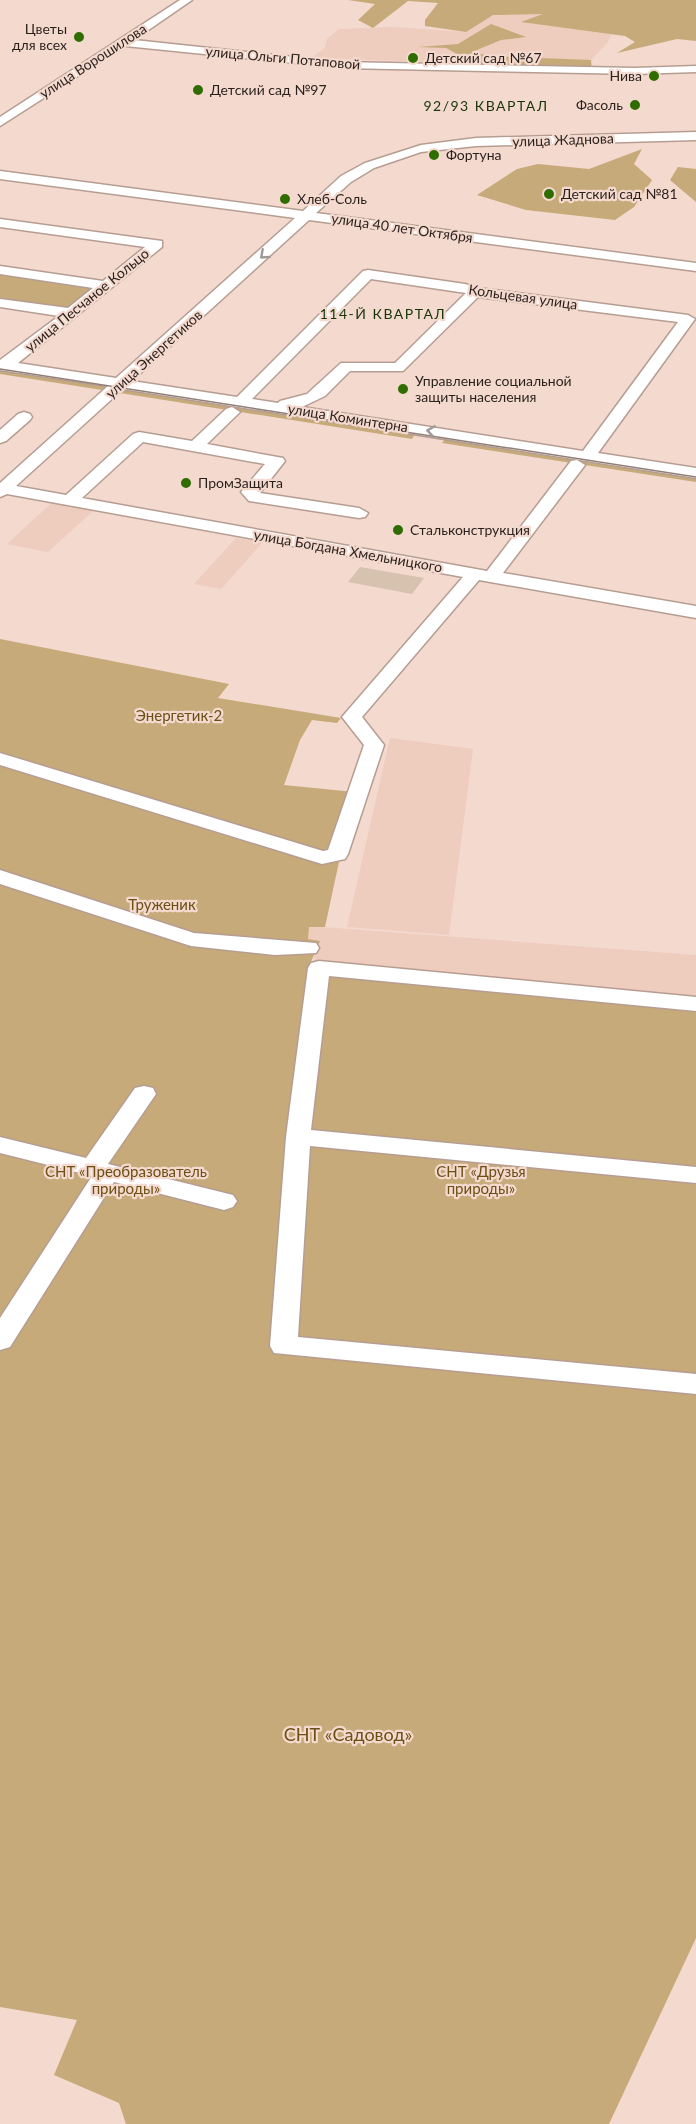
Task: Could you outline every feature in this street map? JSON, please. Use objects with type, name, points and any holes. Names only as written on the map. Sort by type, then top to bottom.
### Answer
[{"type":"street","name":"улица Ворошилова","points":[[0,122],[186,0]]},
{"type":"street","name":"улица Ольги Потаповой","points":[[123,42],[342,65],[635,71],[696,69]]},
{"type":"street","points":[[571,132],[573,130],[639,137]]},
{"type":"street","name":"улица Жаднова","points":[[307,215],[346,178],[364,166],[395,154],[467,144],[696,136]]},
{"type":"street","name":"улица 40 лет Октября","points":[[0,175],[696,267]]},
{"type":"street","name":"улица Энергетиков","points":[[1,490],[307,215]]},
{"type":"street","name":"улица Песчаное Кольцо","points":[[0,224],[157,244],[2,369]]},
{"type":"street","points":[[0,270],[104,285]]},
{"type":"street","name":"Кольцевая улица","points":[[0,759],[322,858],[337,854],[374,745],[352,717],[483,575],[582,461],[688,320],[475,292],[465,288],[368,274],[240,404]]},
{"type":"street","points":[[196,446],[240,404],[305,402],[313,398],[346,366],[398,368],[407,362],[475,292]]},
{"type":"street","points":[[0,303],[70,313]]},
{"type":"street","name":"улица Коминтерна","points":[[2,369],[117,388],[240,404],[582,461],[696,483]]},
{"type":"street","points":[[0,413],[24,417],[0,438]]},
{"type":"street","points":[[70,500],[139,437],[277,461],[249,492],[255,496],[359,513]]},
{"type":"street","name":"улица Коминтерна","points":[[582,461],[696,473]]},
{"type":"street","name":"улица Богдана Хмельницкого","points":[[1,490],[70,500],[696,612]]},
{"type":"street","points":[[0,877],[190,939],[275,948],[308,948]]},
{"type":"street","points":[[696,1004],[319,968],[298,1137],[284,1346],[696,1384]]},
{"type":"street","points":[[0,1340],[144,1094]]},
{"type":"street","points":[[298,1137],[696,1175]]},
{"type":"street","points":[[0,1145],[224,1201]]},
{"type":"shaded area","points":[[523,11],[617,22],[608,42],[585,67],[311,58],[325,48],[327,39],[339,29],[395,27],[466,32],[487,12],[516,15]]},
{"type":"shaded area","points":[[53,502],[94,510],[48,552],[7,544]]},
{"type":"shaded area","points":[[236,538],[263,542],[221,589],[194,584]]},
{"type":"shaded area","points":[[390,738],[473,749],[449,935],[347,927]]},
{"type":"shaded area","points":[[309,926],[696,955],[696,997],[315,961],[308,939]]},
{"type":"green space","points":[[348,0],[696,0],[696,41],[677,39],[617,53],[635,42],[625,36],[521,22],[543,14],[493,15],[466,32],[425,26],[425,20],[438,3],[408,1],[373,28],[358,20],[375,4]]},
{"type":"green space","points":[[491,24],[526,37],[501,40],[472,52],[490,56],[591,60],[592,70],[450,62],[459,55],[446,48],[418,47],[458,44]]},
{"type":"green space","points":[[642,149],[634,164],[652,180],[634,207],[615,220],[526,210],[477,195],[517,169],[538,164],[589,169]]},
{"type":"green space","points":[[678,167],[696,169],[696,202],[670,180]]},
{"type":"green space","points":[[0,270],[103,285],[69,313],[0,303]]},
{"type":"green space","points":[[0,368],[109,385],[102,390],[0,374]]},
{"type":"green space","points":[[126,387],[416,432],[412,439],[120,393]]},
{"type":"green space","points":[[447,437],[696,476],[696,482],[442,443]]},
{"type":"green space","points":[[0,639],[229,684],[218,698],[341,718],[337,723],[312,720],[300,740],[284,785],[354,792],[325,927],[309,927],[308,939],[320,941],[310,964],[372,966],[696,997],[696,1938],[609,2124],[126,2124],[119,2103],[54,2075],[77,2020],[0,2007]]},
{"type":"building","points":[[360,567],[424,578],[412,594],[348,582]]},
{"type":"tram line","points":[[0,369],[696,477]]},
{"type":"place","name":"Цветы для всех","points":[[79,37]]},
{"type":"place","name":"Детский сад №67","points":[[413,58]]},
{"type":"place","name":"Нива","points":[[654,76]]},
{"type":"place","name":"Детский сад №97","points":[[198,90]]},
{"type":"place","name":"Фасоль","points":[[635,105]]},
{"type":"place","name":"Фортуна","points":[[434,155]]},
{"type":"place","name":"Детский сад №81","points":[[549,194]]},
{"type":"place","name":"Хлеб-Соль","points":[[285,199]]},
{"type":"place","name":"Управление социальной защиты населения","points":[[403,389]]},
{"type":"place","name":"ПромЗащита","points":[[186,483]]},
{"type":"place","name":"Стальконструкция","points":[[398,530]]},
{"type":"district","name":"92/93 КВАРТАЛ","points":[[486,106]]},
{"type":"district","name":"114-Й КВАРТАЛ","points":[[383,314]]},
{"type":"park label","name":"Энергетик-2","points":[[179,716]]},
{"type":"park label","name":"Труженик","points":[[162,905]]},
{"type":"park label","name":"СНТ «Преобразователь природы»","points":[[126,1180]]},
{"type":"park label","name":"СНТ «Друзья природы»","points":[[481,1180]]},
{"type":"park label","name":"СНТ «Садовод»","points":[[348,1735]]}]
